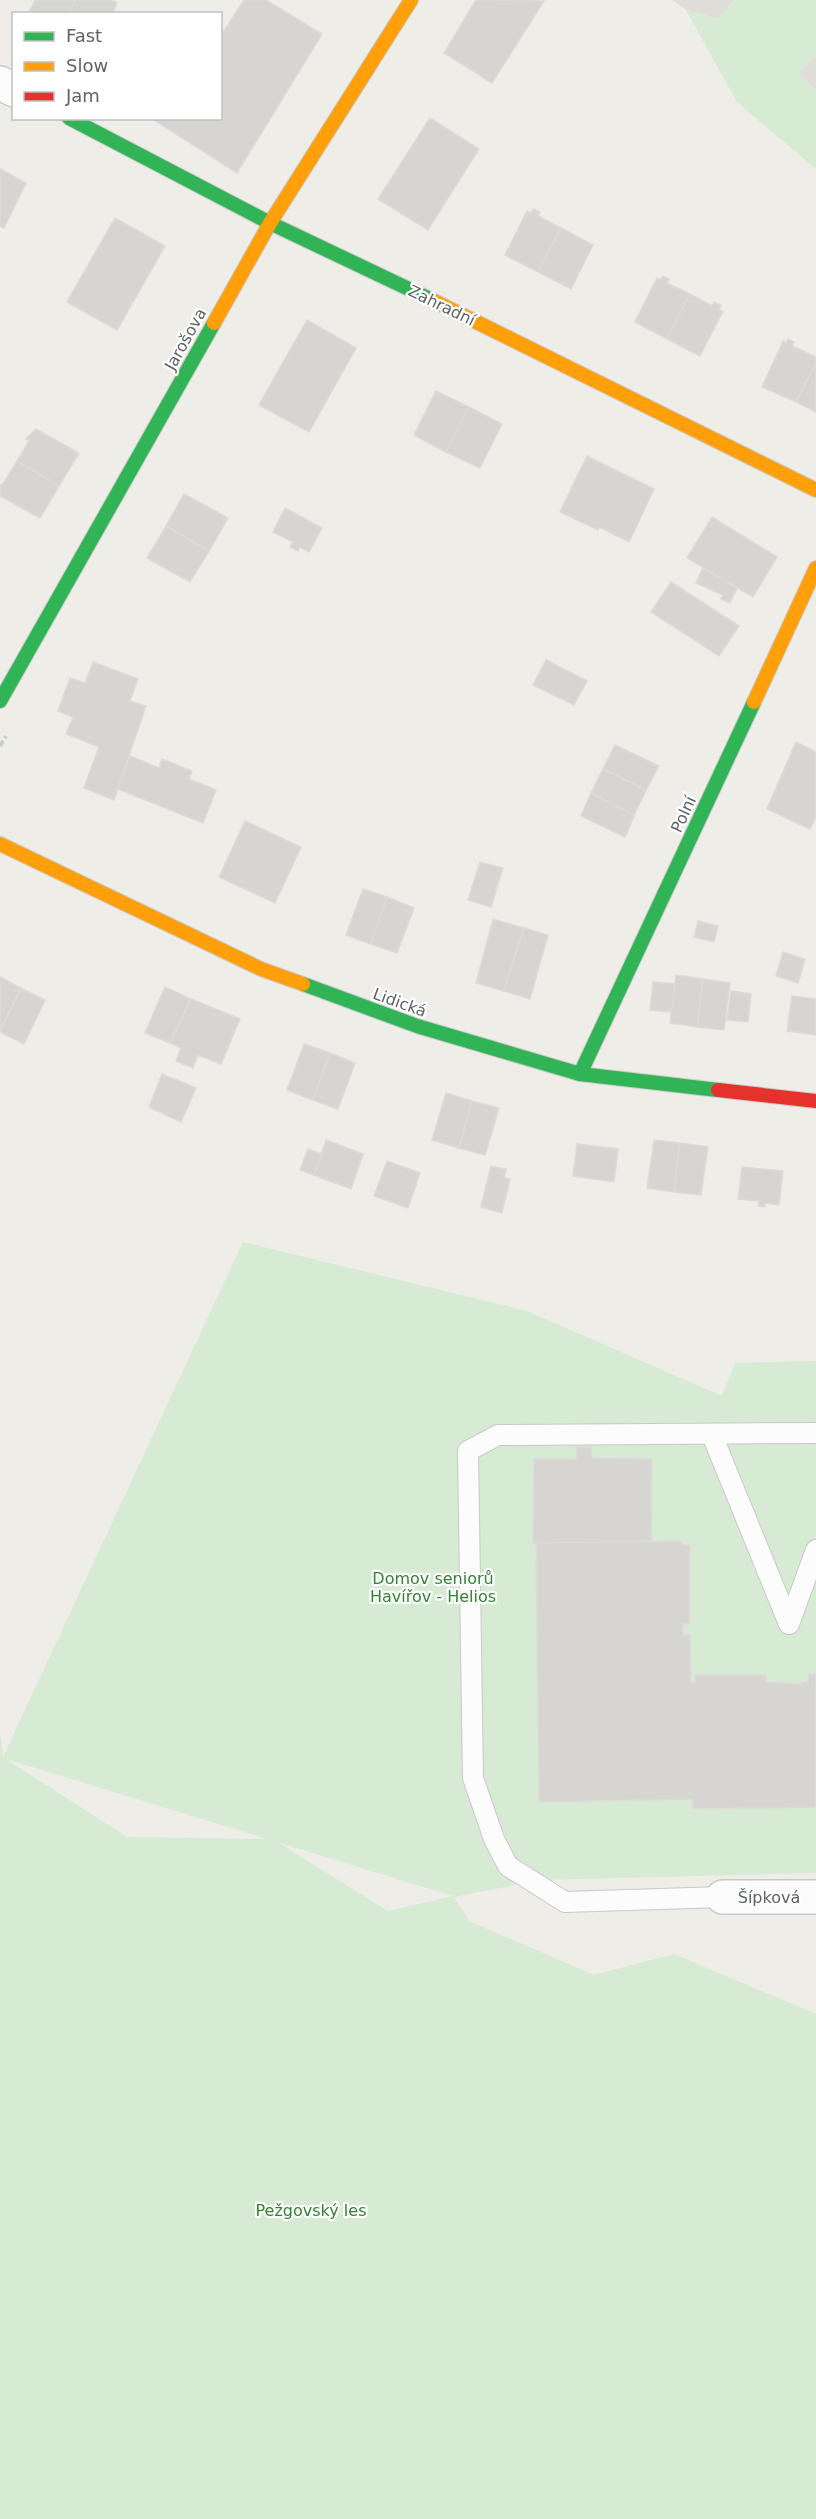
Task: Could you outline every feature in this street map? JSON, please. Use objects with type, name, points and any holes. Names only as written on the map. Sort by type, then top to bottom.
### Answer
[{"type":"street","name":"Jarošova","points":[[0,701],[270,223],[411,0]]},
{"type":"street","name":"Zahradní","points":[[73,120],[270,223],[461,314],[816,490]]},
{"type":"street","name":"Polní","points":[[580,1074],[816,568]]},
{"type":"street","name":"Lidická","points":[[0,844],[261,969],[417,1026],[580,1074],[816,1101]]},
{"type":"street","name":"Šípková","points":[[723,1897],[816,1896]]},
{"type":"lane","points":[[723,1897],[565,1902],[508,1866],[494,1839],[473,1778],[468,1451],[498,1435],[816,1433]]},
{"type":"lane","points":[[712,1435],[789,1624],[816,1550]]},
{"type":"shaded area","points":[[672,0],[734,0],[718,19],[686,10]]},
{"type":"shaded area","points":[[816,56],[816,90],[798,74]]},
{"type":"green space","points":[[734,0],[816,0],[816,56],[798,74],[816,90],[816,169],[737,102],[686,10],[717,19]]},
{"type":"green space","points":[[243,1242],[527,1311],[722,1396],[735,1363],[816,1361],[816,1873],[540,1880],[454,1897],[469,1921],[594,1975],[674,1954],[816,2014],[816,2519],[0,2519],[0,1733],[3,1757]],"holes":[[[6,1759],[264,1838],[264,1839],[127,1837]],[[280,1843],[453,1896],[388,1911]]]},
{"type":"building","points":[[35,0],[76,0],[70,12],[29,12]]},
{"type":"building","points":[[76,0],[110,0],[117,3],[113,12],[70,12]]},
{"type":"building","points":[[244,0],[266,0],[322,34],[237,173],[154,120],[222,120],[222,34]]},
{"type":"building","points":[[476,0],[544,1],[492,83],[444,53]]},
{"type":"building","points":[[430,118],[479,149],[428,230],[378,199]]},
{"type":"building","points":[[0,169],[26,183],[4,228],[0,226]]},
{"type":"building","points":[[533,209],[540,212],[538,216],[561,228],[538,272],[505,255],[527,211],[531,213]]},
{"type":"building","points":[[115,218],[165,246],[117,330],[67,302]]},
{"type":"building","points":[[561,228],[593,245],[571,289],[538,272]]},
{"type":"building","points":[[663,276],[669,279],[667,283],[690,294],[667,339],[635,322],[657,278],[661,280]]},
{"type":"building","points":[[690,294],[712,306],[714,302],[721,305],[719,310],[723,311],[700,356],[667,339]]},
{"type":"building","points":[[307,320],[356,348],[309,432],[259,405]]},
{"type":"building","points":[[788,339],[794,342],[792,346],[816,357],[816,363],[796,402],[762,387],[783,341],[786,343]]},
{"type":"building","points":[[816,363],[816,412],[796,402]]},
{"type":"building","points":[[436,391],[469,407],[446,452],[414,435]]},
{"type":"building","points":[[469,407],[502,424],[480,468],[446,452]]},
{"type":"building","points":[[36,429],[79,453],[59,486],[17,461],[29,441],[26,439]]},
{"type":"building","points":[[587,456],[654,489],[629,542],[560,512]]},
{"type":"building","points":[[17,461],[59,486],[40,518],[0,496],[0,485],[3,484]]},
{"type":"building","points":[[184,494],[228,518],[209,551],[166,526]]},
{"type":"building","points":[[285,508],[322,528],[309,552],[300,547],[298,551],[290,547],[293,542],[273,532]]},
{"type":"building","points":[[712,517],[777,557],[753,597],[687,558]]},
{"type":"building","points":[[166,526],[209,551],[190,582],[147,558]]},
{"type":"building","points":[[703,568],[737,588],[730,603],[721,599],[723,595],[696,583]]},
{"type":"building","points":[[671,582],[739,626],[719,656],[651,612]]},
{"type":"building","points":[[546,660],[587,681],[574,705],[533,685]]},
{"type":"building","points":[[93,662],[138,679],[130,701],[146,706],[114,800],[84,788],[99,747],[66,734],[73,717],[58,711],[70,678],[85,683]]},
{"type":"building","points":[[796,742],[816,752],[816,817],[810,829],[767,809]]},
{"type":"building","points":[[615,745],[659,766],[646,790],[603,769]]},
{"type":"building","points":[[130,756],[159,768],[162,759],[192,771],[189,779],[216,790],[203,823],[118,789]]},
{"type":"building","points":[[603,769],[646,790],[634,815],[591,793]]},
{"type":"building","points":[[591,793],[634,815],[636,812],[625,837],[581,816]]},
{"type":"building","points":[[245,821],[301,847],[275,903],[219,877]]},
{"type":"building","points":[[480,862],[503,868],[491,907],[468,900]]},
{"type":"building","points":[[363,889],[387,897],[371,944],[346,935]]},
{"type":"building","points":[[387,897],[414,908],[397,953],[371,944]]},
{"type":"building","points":[[493,919],[524,928],[504,991],[476,983]]},
{"type":"building","points":[[698,921],[718,926],[714,942],[694,937]]},
{"type":"building","points":[[524,928],[548,935],[530,999],[504,991]]},
{"type":"building","points":[[783,952],[805,959],[798,983],[776,976]]},
{"type":"building","points":[[676,975],[703,979],[697,1027],[670,1023]]},
{"type":"building","points":[[0,977],[21,988],[0,1030]]},
{"type":"building","points":[[703,979],[730,983],[724,1030],[697,1027]]},
{"type":"building","points":[[653,982],[675,984],[671,1012],[650,1010]]},
{"type":"building","points":[[165,987],[191,999],[170,1043],[145,1033]]},
{"type":"building","points":[[21,988],[45,1000],[24,1044],[0,1032]]},
{"type":"building","points":[[731,991],[751,994],[748,1022],[727,1020]]},
{"type":"building","points":[[792,996],[816,999],[816,1035],[787,1031]]},
{"type":"building","points":[[191,999],[240,1019],[221,1064],[198,1055],[193,1068],[176,1061],[181,1048],[170,1043]]},
{"type":"building","points":[[304,1044],[330,1053],[313,1100],[287,1090]]},
{"type":"building","points":[[330,1053],[355,1063],[338,1109],[313,1100]]},
{"type":"building","points":[[162,1074],[196,1088],[181,1122],[149,1107]]},
{"type":"building","points":[[446,1093],[472,1101],[459,1148],[432,1140]]},
{"type":"building","points":[[472,1101],[499,1108],[485,1155],[459,1148]]},
{"type":"building","points":[[326,1140],[363,1154],[351,1189],[314,1175]]},
{"type":"building","points":[[654,1140],[680,1143],[674,1192],[647,1188]]},
{"type":"building","points":[[680,1143],[708,1147],[701,1195],[674,1192]]},
{"type":"building","points":[[577,1144],[618,1149],[614,1182],[573,1176]]},
{"type":"building","points":[[308,1149],[322,1154],[314,1175],[300,1170]]},
{"type":"building","points":[[387,1161],[420,1173],[408,1208],[374,1196]]},
{"type":"building","points":[[491,1166],[506,1169],[504,1178],[510,1179],[502,1213],[481,1207]]},
{"type":"building","points":[[742,1167],[783,1171],[779,1205],[765,1203],[765,1207],[758,1206],[759,1201],[738,1199]]},
{"type":"building","points":[[576,1447],[592,1447],[592,1458],[652,1459],[651,1542],[533,1544],[534,1459],[576,1459]]},
{"type":"building","points":[[682,1541],[682,1545],[690,1545],[690,1624],[683,1624],[683,1635],[690,1635],[691,1683],[695,1683],[695,1675],[766,1675],[766,1682],[801,1684],[801,1682],[808,1682],[808,1674],[816,1674],[816,1807],[693,1809],[692,1799],[539,1802],[536,1543]]},
{"type":"traffic: fast","points":[[73,120],[270,223],[432,300]]},
{"type":"traffic: fast","points":[[0,701],[214,323]]},
{"type":"traffic: fast","points":[[580,1074],[754,702]]},
{"type":"traffic: fast","points":[[303,984],[417,1026],[580,1074],[718,1090]]},
{"type":"traffic: slow","points":[[214,323],[270,223],[411,0]]},
{"type":"traffic: slow","points":[[432,300],[816,490]]},
{"type":"traffic: slow","points":[[754,702],[816,568]]},
{"type":"traffic: slow","points":[[0,844],[261,969],[303,984]]},
{"type":"traffic: jam","points":[[718,1090],[816,1101]]},
{"type":"park label","name":"Domov seniorů Havířov - Helios","points":[[433,1587]]},
{"type":"park label","name":"Pežgovský les","points":[[311,2210]]}]
